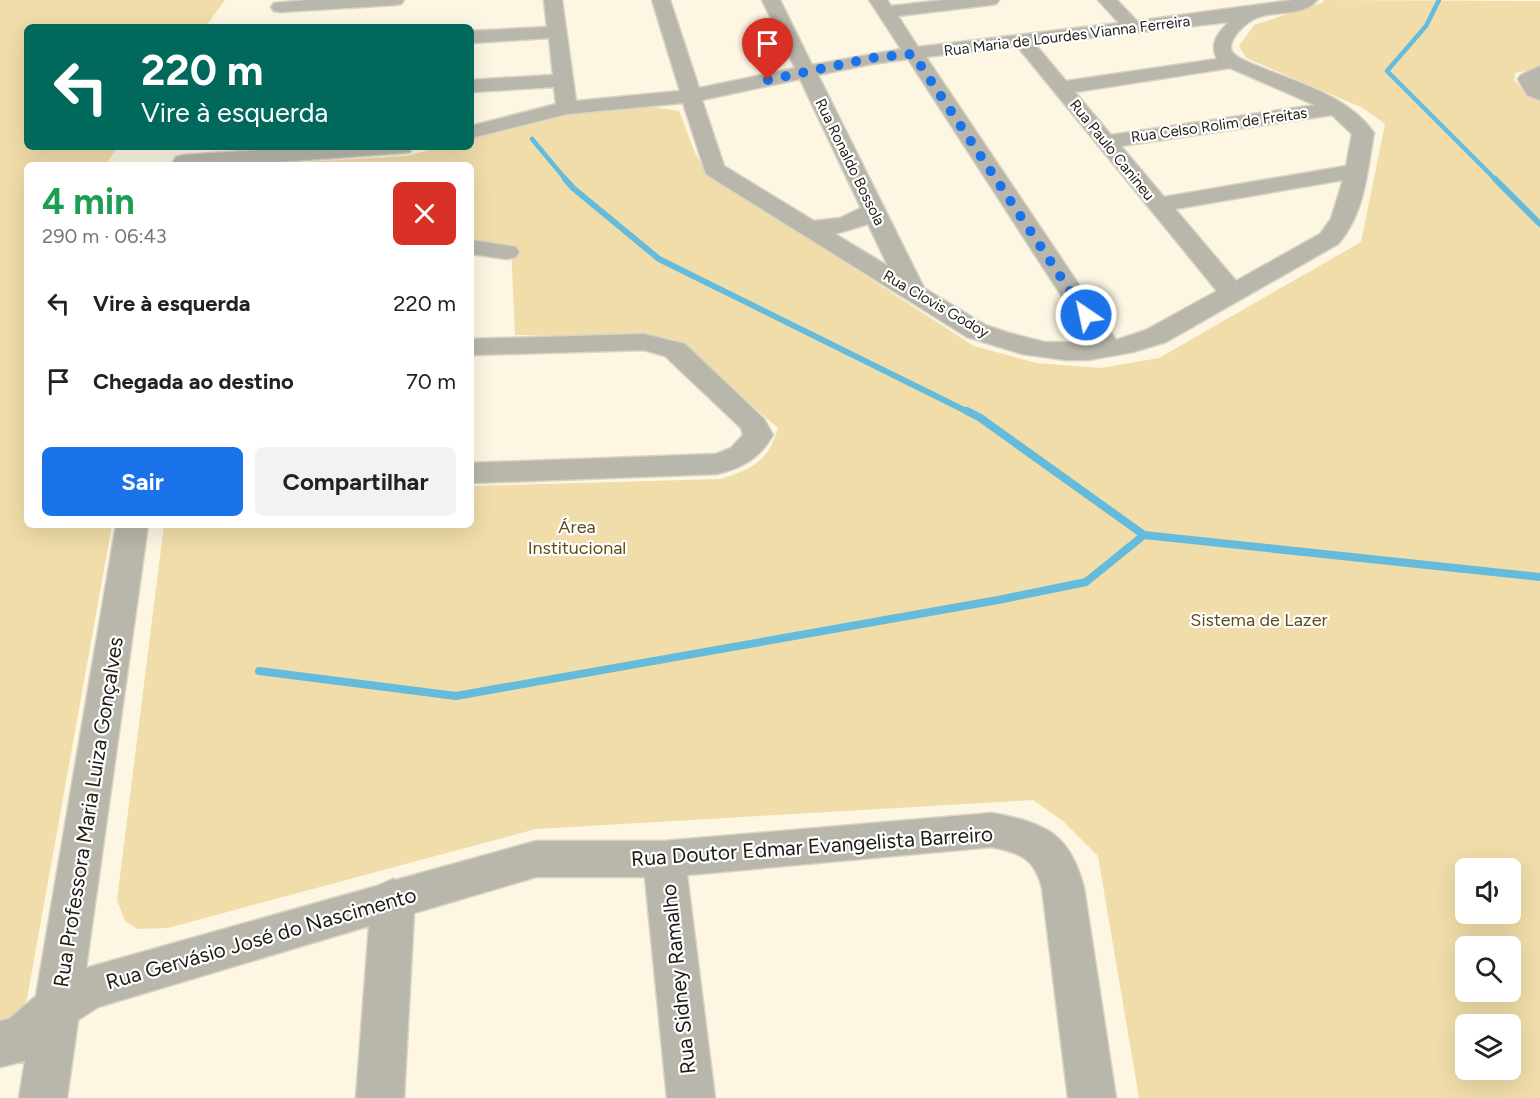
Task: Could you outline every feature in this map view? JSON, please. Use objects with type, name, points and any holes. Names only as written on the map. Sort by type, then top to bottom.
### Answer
[{"type":"street","points":[[278,9],[395,0]]},
{"type":"street","points":[[553,0],[567,108]]},
{"type":"street","name":"Rua Clovis Godoy","points":[[661,0],[714,169],[976,331],[1012,345],[1048,351],[1109,349],[1136,344],[1156,336],[1275,271],[1335,235],[1351,189],[1363,133],[1348,118],[1306,94],[1232,62]]},
{"type":"street","name":"Rua Ronaldo Bossola","points":[[771,0],[913,291]]},
{"type":"street","points":[[990,0],[882,6],[1109,349]]},
{"type":"street","points":[[1107,0],[1127,21]]},
{"type":"street","points":[[1211,0],[1235,21]]},
{"type":"street","points":[[1235,21],[1294,6],[1308,0]]},
{"type":"street","name":"Rua Maria de Lourdes Vianna Ferreira","points":[[807,74],[872,58],[1022,41],[1127,21],[1157,24],[1184,21],[1235,21]]},
{"type":"street","points":[[1232,62],[1221,52],[1235,21]]},
{"type":"street","points":[[474,37],[557,32]]},
{"type":"street","name":"Rua Paulo Canineu","points":[[1022,41],[1233,294]]},
{"type":"street","points":[[1061,88],[1232,62]]},
{"type":"street","points":[[1540,72],[1528,79],[1534,91],[1540,94]]},
{"type":"street","points":[[474,131],[567,108],[691,96],[768,80],[796,82],[807,74]]},
{"type":"street","points":[[474,86],[564,80]]},
{"type":"street","name":"Rua Celso Rolim de Freitas","points":[[1105,142],[1333,109]]},
{"type":"street","points":[[185,158],[343,150]]},
{"type":"street","points":[[1275,186],[1316,193],[1351,189]]},
{"type":"street","points":[[1158,205],[1275,186],[1351,189]]},
{"type":"street","points":[[808,228],[842,226],[865,218],[873,210]]},
{"type":"street","points":[[474,247],[507,252]]},
{"type":"street","name":"Rua Paulo Canineu","points":[[1203,258],[1219,266],[1236,270],[1275,271]]},
{"type":"street","points":[[474,347],[644,342],[661,345],[675,350],[754,425],[758,435],[747,453],[736,459],[717,464],[474,473]]},
{"type":"street","name":"Rua Professora Maria Luiza Gonçalves","points":[[43,1098],[132,528]]},
{"type":"street","name":"Rua Doutor Edmar Evangelista Barreiro","points":[[536,859],[664,859],[992,830],[1014,834],[1036,844],[1054,860],[1063,888],[1092,1098]]},
{"type":"street","name":"Rua Gervásio José do Nascimento","points":[[0,1044],[20,1040],[58,1007],[86,988],[393,898],[536,859]]},
{"type":"street","name":"Rua Sidney Ramalho","points":[[664,859],[691,1098]]},
{"type":"street","points":[[380,1098],[393,898]]},
{"type":"green space","points":[[0,0],[225,0],[207,24],[24,24],[24,150],[116,150],[107,162],[24,162],[24,528],[111,528],[27,999],[20,1012],[0,1024]]},
{"type":"green space","name":"Sistema de Lazer","points":[[1323,0],[1540,1],[1540,68],[1515,73],[1514,80],[1523,89],[1540,98],[1540,1098],[1139,1098],[1098,856],[1063,821],[1033,800],[536,829],[168,928],[138,929],[125,921],[117,900],[164,528],[474,528],[474,486],[721,479],[758,462],[769,449],[778,428],[676,340],[662,337],[515,335],[511,245],[474,240],[474,162],[304,162],[407,156],[430,150],[474,150],[474,138],[568,115],[652,107],[679,111],[696,155],[709,177],[974,346],[1036,363],[1100,368],[1159,358],[1361,242],[1385,124],[1363,108],[1246,58],[1239,46],[1254,25],[1324,2]]},
{"type":"waterway","points":[[1439,0],[1426,26],[1387,71],[1540,224]]},
{"type":"waterway","points":[[532,139],[567,181]]},
{"type":"waterway","points":[[565,179],[659,259],[970,413]]},
{"type":"waterway","points":[[967,411],[979,417],[1144,535]]},
{"type":"waterway","points":[[259,671],[456,696],[998,600],[1086,582],[1144,535]]},
{"type":"waterway","points":[[1144,535],[1540,577]]},
{"type":"route","points":[[768,80],[872,58],[913,54],[1086,315]]},
{"type":"park label","name":"Área Institucional","points":[[577,537]]}]
